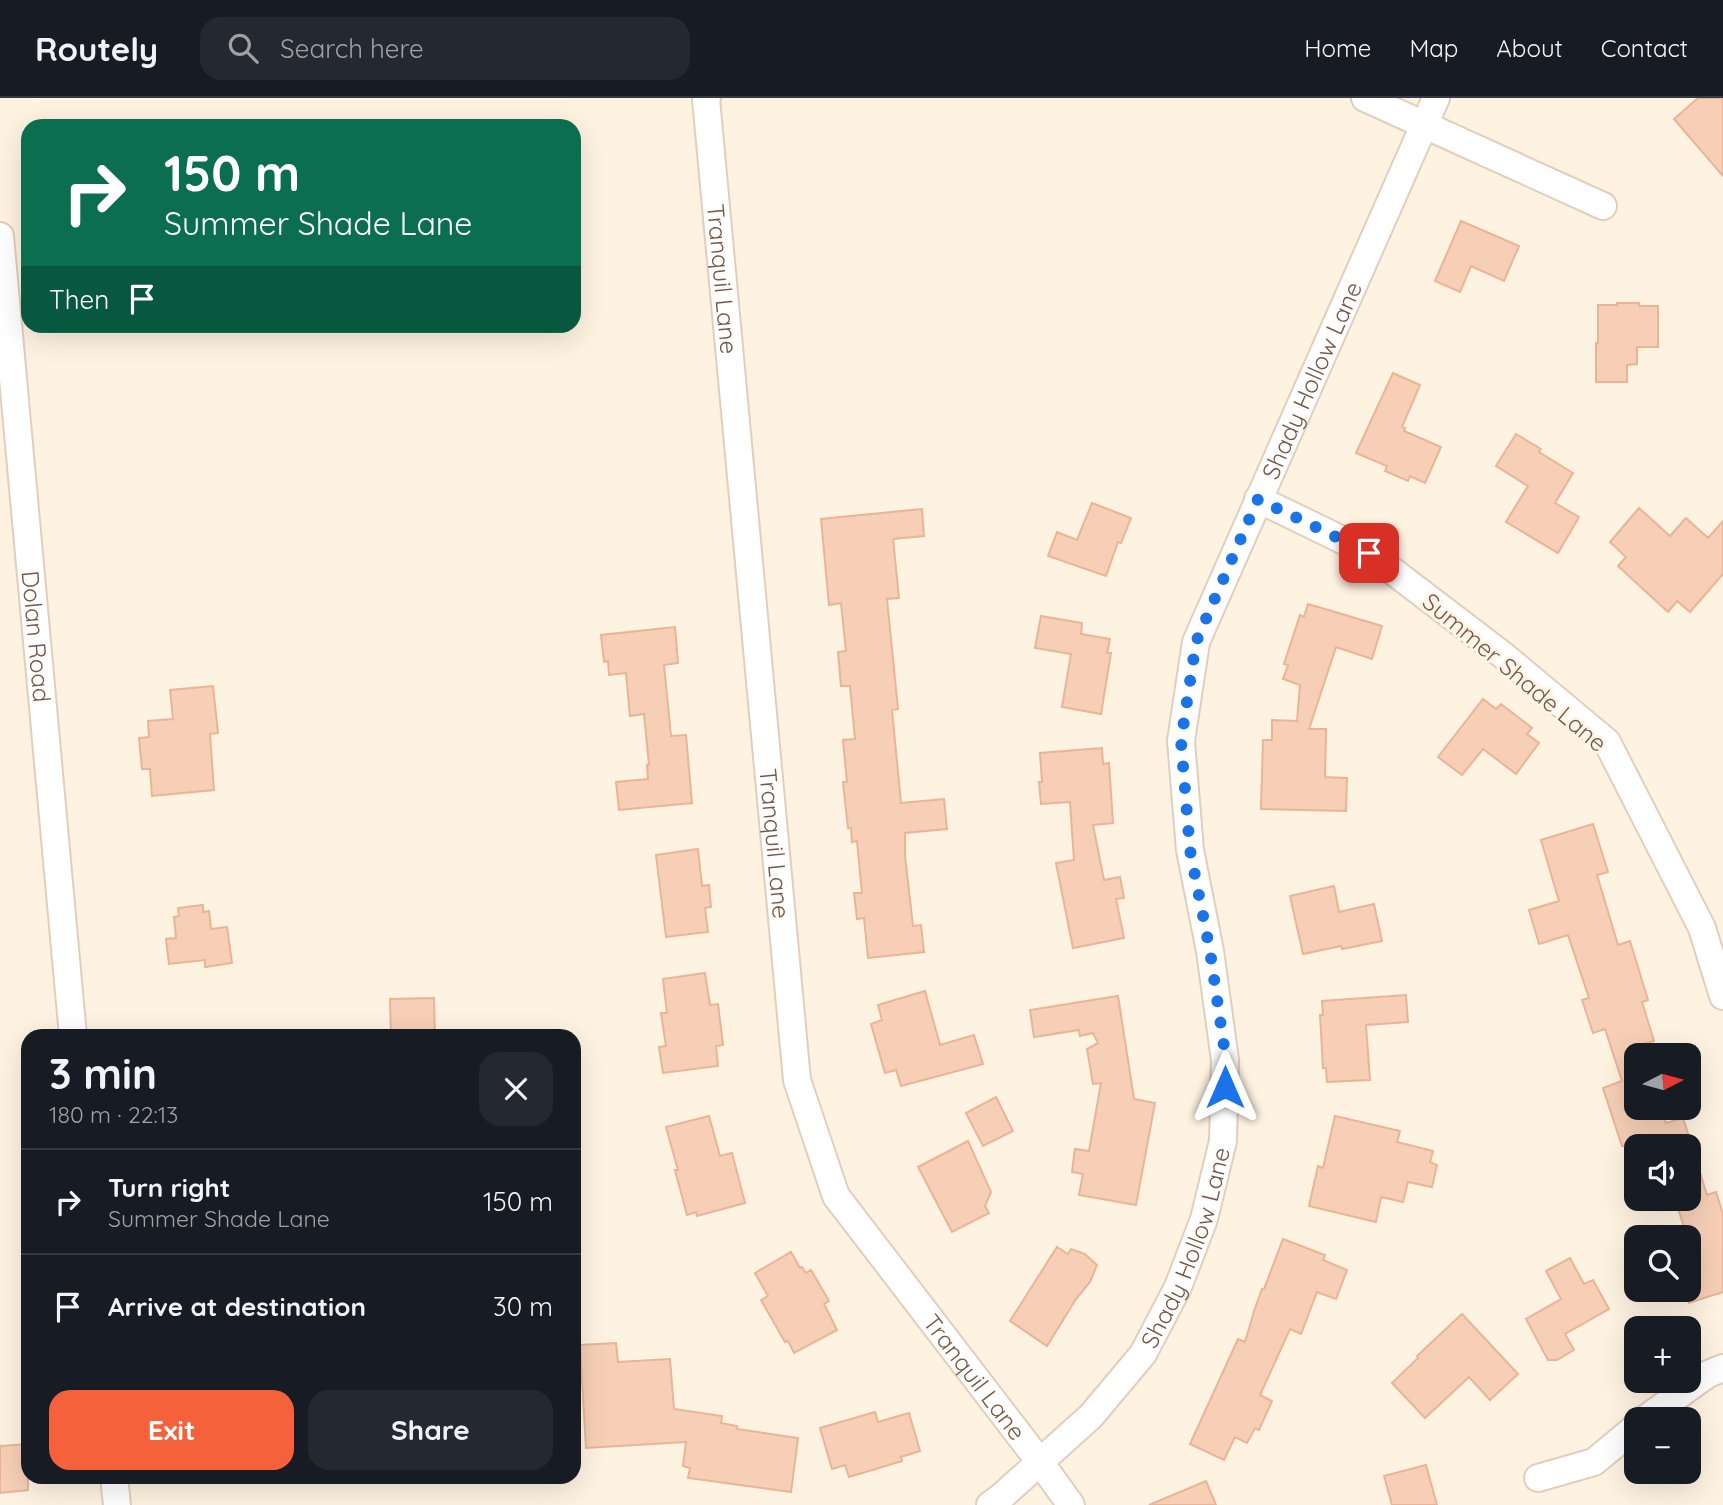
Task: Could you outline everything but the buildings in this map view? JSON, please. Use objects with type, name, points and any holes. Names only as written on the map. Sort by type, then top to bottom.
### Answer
[{"type":"street","points":[[1365,98],[1603,206]]},
{"type":"street","name":"Shady Hollow Lane","points":[[990,1505],[1091,1416],[1143,1354],[1178,1287],[1200,1230],[1223,1141],[1226,1060],[1210,951],[1190,850],[1181,741],[1196,642],[1436,98]]},
{"type":"street","name":"Tranquil Lane","points":[[706,99],[797,1080],[836,1196],[1071,1505]]},
{"type":"street","name":"Dolan Road","points":[[0,236],[73,1029]]},
{"type":"street","name":"Summer Shade Lane","points":[[1258,499],[1369,553],[1504,656],[1607,742],[1702,928],[1723,996]]},
{"type":"street","points":[[1662,1407],[1708,1374],[1723,1368]]},
{"type":"street","points":[[1538,1478],[1594,1462],[1624,1437]]},
{"type":"street","points":[[115,1484],[117,1505]]},
{"type":"route","points":[[1225,1087],[1226,1060],[1210,951],[1190,850],[1181,741],[1196,642],[1258,499],[1369,553]]}]
